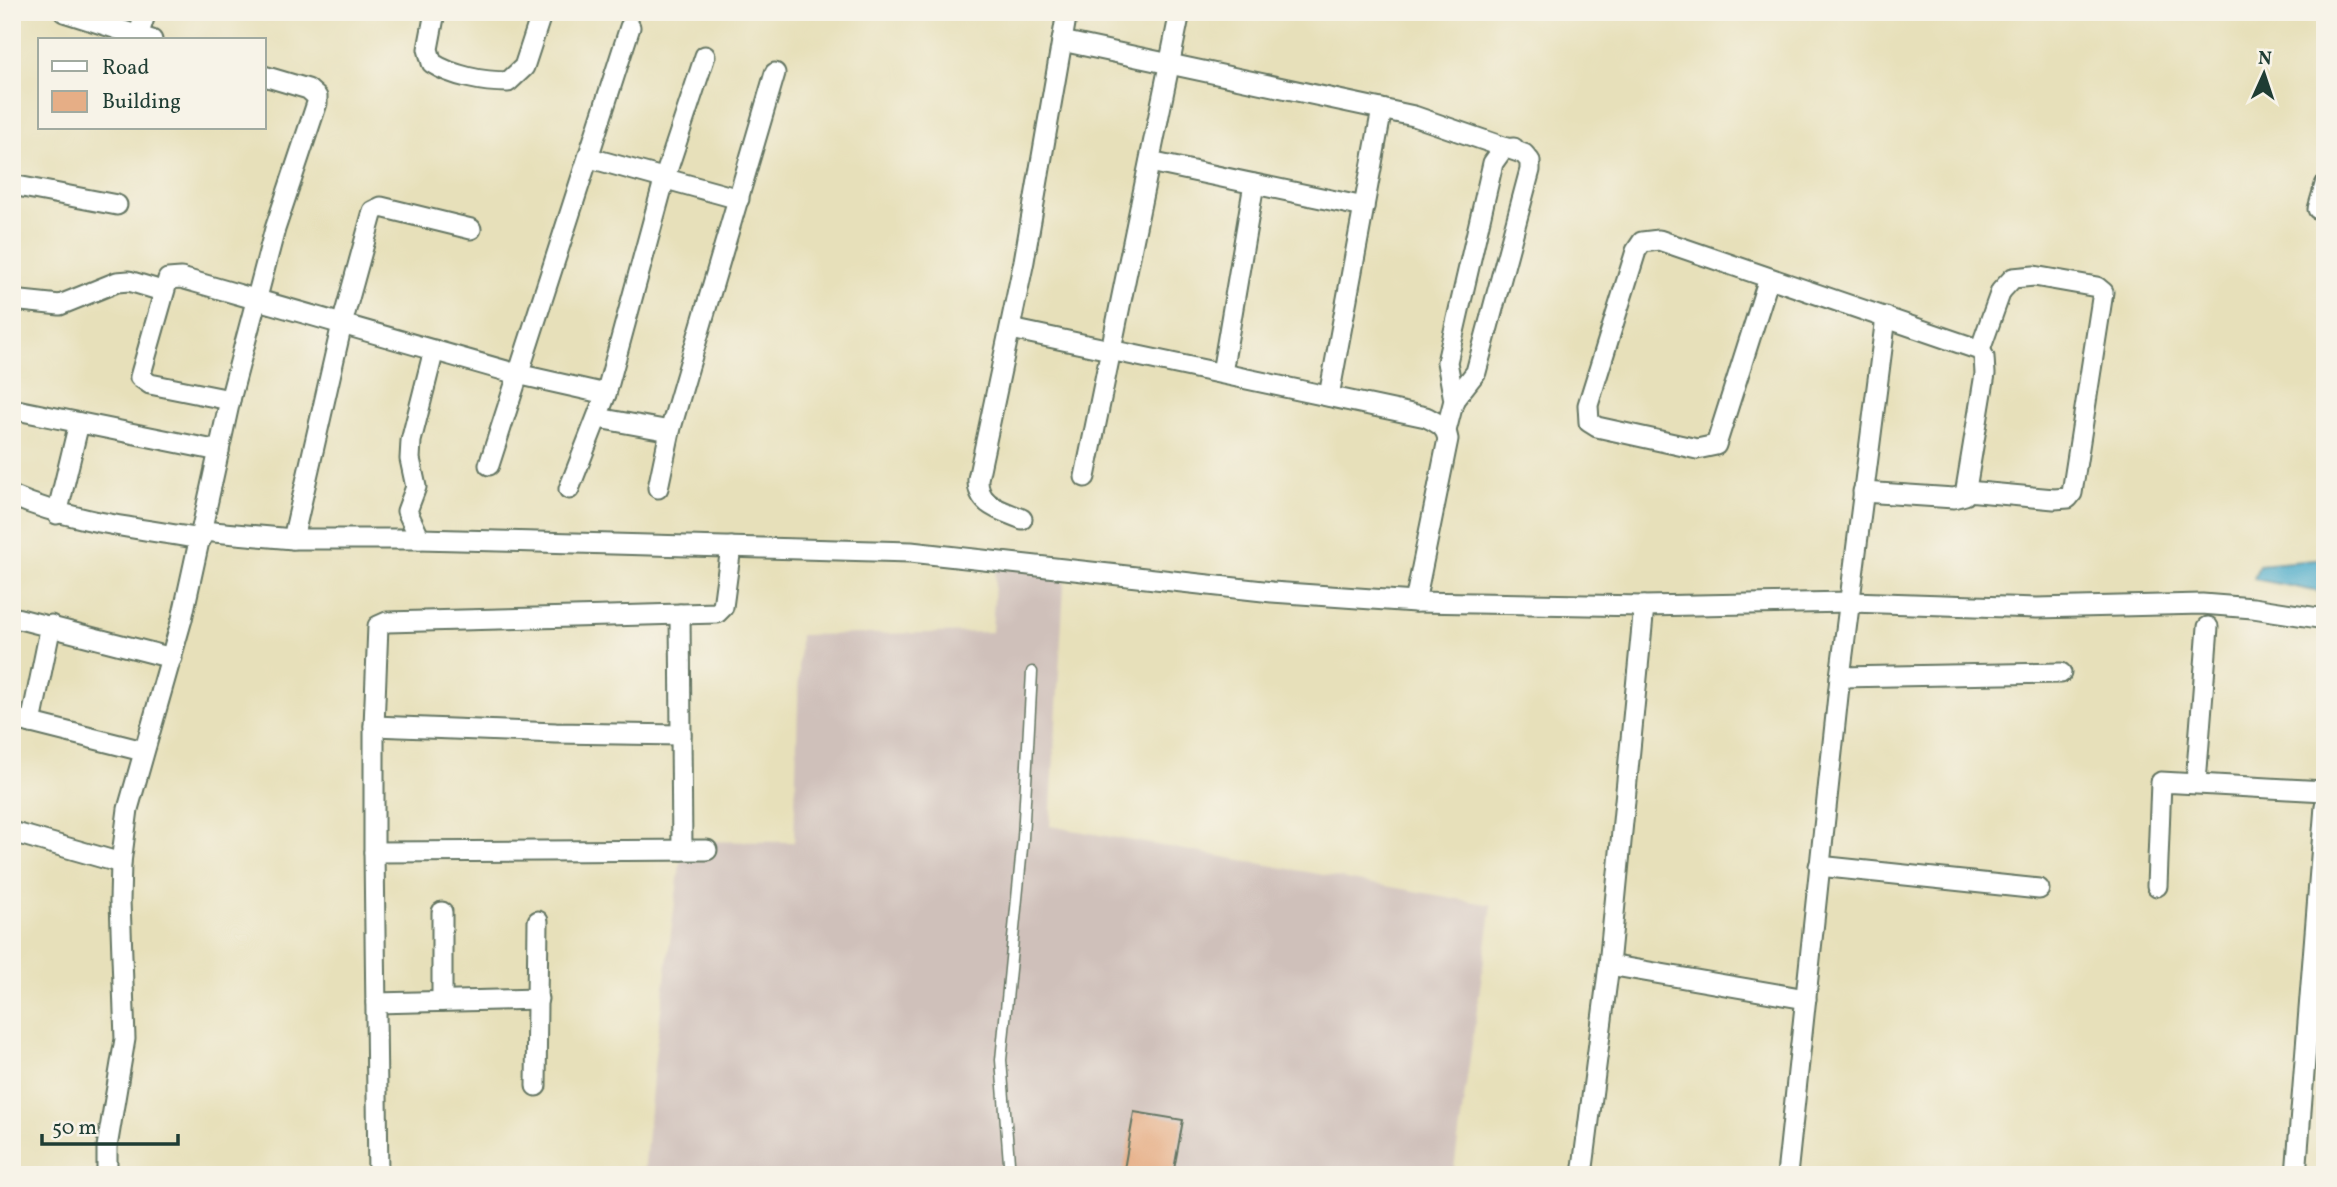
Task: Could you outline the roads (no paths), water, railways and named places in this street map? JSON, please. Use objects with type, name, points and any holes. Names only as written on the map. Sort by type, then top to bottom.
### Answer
[{"type":"street","points":[[64,12],[145,38],[146,12]]},
{"type":"street","points":[[435,12],[428,49],[432,63],[442,69],[508,82],[524,66],[542,12]]},
{"type":"street","points":[[1022,519],[982,500],[978,487],[1011,329],[1067,12]]},
{"type":"street","points":[[1085,477],[1180,12]]},
{"type":"street","points":[[489,465],[630,27]]},
{"type":"street","points":[[1062,41],[1414,116],[1514,148],[1530,161],[1530,170],[1476,372],[1454,400],[1415,602]]},
{"type":"street","points":[[569,489],[606,394],[666,177],[705,55]]},
{"type":"street","points":[[658,488],[670,431],[775,73]]},
{"type":"street","points":[[107,1175],[107,1147],[125,1039],[121,863],[128,809],[172,658],[202,535],[230,400],[275,229],[317,103],[317,97],[308,89],[266,77]]},
{"type":"street","points":[[1329,396],[1382,109]]},
{"type":"street","points":[[1454,400],[1447,362],[1493,163],[1503,149],[1514,148]]},
{"type":"street","points":[[590,158],[739,199]]},
{"type":"street","points":[[1150,162],[1364,207]]},
{"type":"street","points":[[1222,373],[1254,184]]},
{"type":"street","points":[[12,185],[117,205]]},
{"type":"street","points":[[2319,209],[2325,185]]},
{"type":"street","points":[[293,539],[342,324],[375,208],[381,207],[471,229]]},
{"type":"street","points":[[1769,278],[1719,439],[1713,448],[1685,446],[1597,427],[1589,422],[1588,405],[1636,251],[1642,242],[1658,240],[1980,350],[1984,357],[1985,374],[1967,491],[1959,498],[1863,492]]},
{"type":"street","points":[[230,400],[150,384],[140,377],[164,283],[174,276],[517,374],[606,394]]},
{"type":"street","points":[[1967,491],[2054,499],[2068,498],[2072,493],[2103,292],[2097,287],[2034,276],[2013,278],[2001,291],[1980,350]]},
{"type":"street","points":[[12,300],[60,305],[117,282],[129,281],[162,290]]},
{"type":"street","points":[[1787,1175],[1840,677],[1886,317]]},
{"type":"street","points":[[1011,329],[1426,417],[1446,431]]},
{"type":"street","points":[[420,539],[407,511],[416,487],[410,451],[433,350]]},
{"type":"street","points":[[12,409],[219,452]]},
{"type":"street","points":[[598,418],[670,431]]},
{"type":"street","points":[[57,514],[79,423]]},
{"type":"street","points":[[12,496],[57,514],[202,535],[911,552],[1272,592],[1415,602],[1644,606],[1851,602],[2037,608],[2202,604],[2253,608],[2325,619]]},
{"type":"street","points":[[377,1175],[374,726],[378,626],[387,622],[711,614],[720,611],[731,547]]},
{"type":"street","points":[[1582,1175],[1609,965],[1644,606]]},
{"type":"street","points":[[680,614],[682,850]]},
{"type":"street","points":[[12,617],[172,658]]},
{"type":"street","points":[[51,625],[22,721],[144,751]]},
{"type":"street","points":[[2196,782],[2208,626]]},
{"type":"street","points":[[1840,677],[2061,673]]},
{"type":"street","points":[[374,726],[681,735]]},
{"type":"street","points":[[2157,886],[2161,782],[2325,791]]},
{"type":"street","points":[[2295,1175],[2325,806]]},
{"type":"street","points":[[12,832],[121,863]]},
{"type":"street","points":[[374,852],[708,850]]},
{"type":"street","points":[[1819,866],[2039,889]]},
{"type":"street","points":[[442,912],[442,1001]]},
{"type":"street","points":[[536,1086],[538,921]]},
{"type":"street","points":[[1609,965],[1806,999]]},
{"type":"street","points":[[376,1003],[538,999]]},
{"type":"lane","points":[[1010,1175],[1001,1060],[1023,838],[1032,672]]},
{"type":"water","points":[[2325,559],[2325,593],[2254,579],[2259,565]]}]
